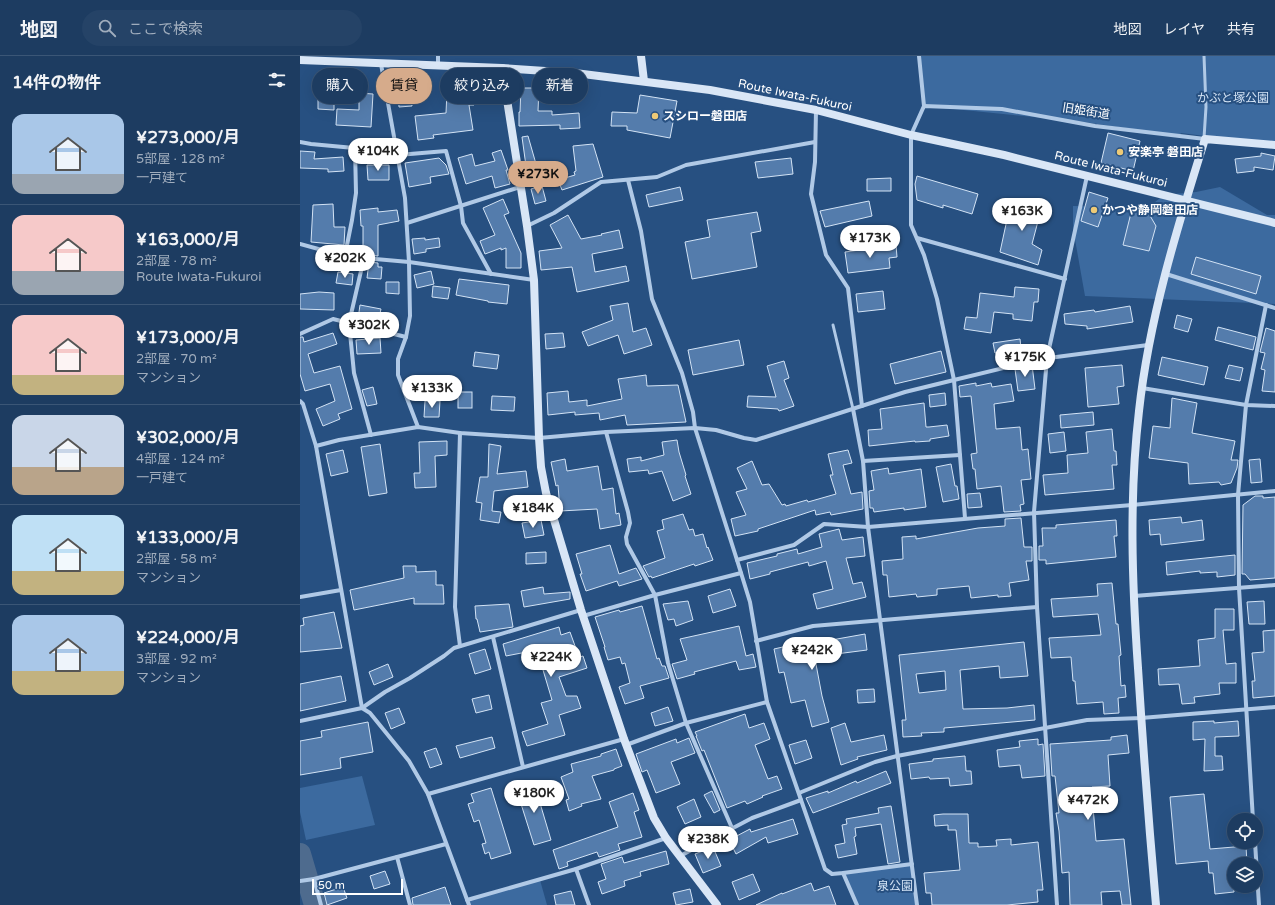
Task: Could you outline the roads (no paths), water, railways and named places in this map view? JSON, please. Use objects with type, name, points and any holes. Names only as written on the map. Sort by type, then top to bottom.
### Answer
[{"type":"street","points":[[438,56],[438,66]]},
{"type":"street","points":[[641,56],[644,81]]},
{"type":"street","points":[[918,56],[924,106],[911,135],[911,225],[924,255],[937,299],[954,380],[965,518]]},
{"type":"street","name":"Route Iwata-Fukuroi","points":[[300,60],[502,68]]},
{"type":"street","points":[[381,64],[405,198],[407,223],[410,316],[406,337],[398,359],[398,375],[418,427]]},
{"type":"street","name":"Route Iwata-Fukuroi","points":[[524,70],[575,73],[710,90],[816,110],[911,135],[1004,155],[1275,223]]},
{"type":"street","points":[[507,104],[534,280],[539,438],[541,467],[546,493],[582,613],[625,742],[654,818],[666,838],[716,905]]},
{"type":"street","name":"旧姫街道","points":[[924,106],[1002,109],[1095,126],[1204,139],[1275,145]]},
{"type":"street","points":[[816,110],[815,162],[811,194],[826,255],[848,288],[862,406]]},
{"type":"street","points":[[1156,905],[1133,596],[1132,505],[1139,411],[1148,345],[1186,200],[1204,139]]},
{"type":"street","points":[[300,142],[397,154],[446,151],[461,206],[463,223],[491,274]]},
{"type":"street","points":[[526,226],[554,213],[601,182],[657,177],[686,165],[815,142]]},
{"type":"street","points":[[345,255],[356,193],[355,148]]},
{"type":"street","points":[[1057,905],[1044,728],[1037,607],[1034,512],[1047,358],[1087,176]]},
{"type":"street","points":[[628,180],[640,231],[652,299],[682,373],[694,412],[695,428],[750,602],[766,702],[825,869],[832,874],[912,864]]},
{"type":"street","points":[[407,223],[520,187]]},
{"type":"street","points":[[917,238],[1065,279]]},
{"type":"street","points":[[300,244],[364,258],[409,262],[534,280]]},
{"type":"street","points":[[364,258],[350,323],[354,373],[371,435]]},
{"type":"street","points":[[1166,274],[1275,308]]},
{"type":"street","points":[[1253,813],[1239,588],[1238,494],[1246,405],[1266,305]]},
{"type":"street","points":[[300,334],[333,319],[406,337]]},
{"type":"street","points":[[316,446],[339,440],[418,427],[460,433],[539,438],[606,432],[695,428],[716,430],[756,440],[905,392],[954,380],[1047,358],[1148,345]]},
{"type":"street","points":[[1142,388],[1246,405],[1275,406]]},
{"type":"street","points":[[300,401],[303,404],[316,446],[362,708],[370,713],[408,761],[428,794],[470,905]]},
{"type":"street","points":[[853,409],[863,461],[868,527],[879,621],[917,905]]},
{"type":"street","points":[[606,432],[628,512],[630,523],[626,537],[627,544],[655,595],[668,663],[686,724],[732,828]]},
{"type":"street","points":[[460,433],[455,607],[460,646]]},
{"type":"street","points":[[863,461],[960,455]]},
{"type":"street","points":[[737,560],[794,544],[824,524],[868,527],[1132,505],[1275,491]]},
{"type":"street","points":[[300,721],[362,708],[454,648],[582,613],[741,573]]},
{"type":"street","points":[[1133,596],[1275,585]]},
{"type":"street","points":[[300,597],[341,590]]},
{"type":"street","points":[[756,641],[813,626],[1037,607]]},
{"type":"street","points":[[493,637],[523,767]]},
{"type":"street","points":[[428,794],[523,767],[625,742],[766,702]]},
{"type":"street","points":[[799,793],[875,762],[898,756],[1087,720],[1141,718],[1275,707]]},
{"type":"street","points":[[680,856],[752,818],[801,800]]},
{"type":"street","points":[[468,900],[576,869],[666,838]]},
{"type":"street","points":[[300,881],[314,879],[446,844]]},
{"type":"street","points":[[1255,849],[1259,905]]},
{"type":"street","points":[[397,857],[410,905]]},
{"type":"street","points":[[576,869],[589,905]]},
{"type":"street","points":[[843,873],[857,905]]},
{"type":"street","points":[[314,879],[321,905]]},
{"type":"lane","points":[[1204,56],[1206,107],[1204,139]]},
{"type":"lane","points":[[833,325],[853,409]]},
{"type":"waterway","points":[[300,854],[315,905]]},
{"type":"place","name":"スシロー磐田店","points":[[655,116]]},
{"type":"place","name":"安楽亭 磐田店","points":[[1120,152]]},
{"type":"place","name":"かつや静岡磐田店","points":[[1094,210]]},
{"type":"park label","name":"かぶと塚公園","points":[[1233,98]]},
{"type":"park label","name":"泉公園","points":[[895,886]]}]
